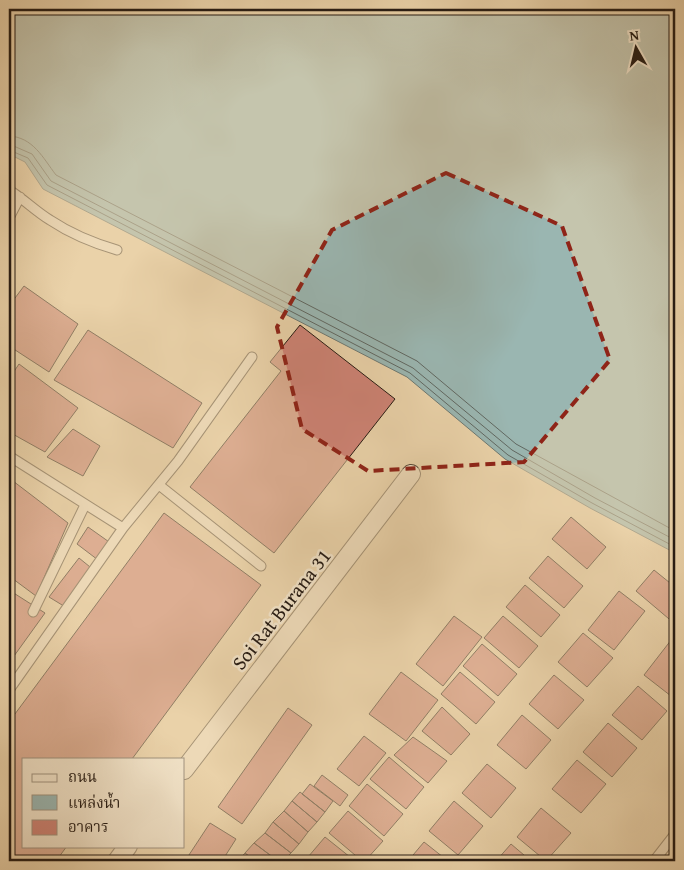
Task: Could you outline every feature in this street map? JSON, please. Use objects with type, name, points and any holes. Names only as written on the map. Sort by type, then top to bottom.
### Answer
[{"type":"street","name":"Soi Rat Burana 31","points":[[185,769],[411,474]]},
{"type":"street","points":[[118,861],[127,848]]},
{"type":"lane","points":[[9,190],[49,220],[88,241],[117,250]]},
{"type":"lane","points":[[9,218],[20,197]]},
{"type":"lane","points":[[9,690],[123,528],[178,461],[252,357]]},
{"type":"lane","points":[[9,456],[123,528]]},
{"type":"lane","points":[[159,485],[261,566]]},
{"type":"lane","points":[[33,612],[85,505]]},
{"type":"lane","points":[[654,861],[675,834]]},
{"type":"highlighted area","points":[[446,173],[562,226],[610,360],[524,462],[368,471],[302,429],[277,327],[332,230]]},
{"type":"water","points":[[9,9],[675,9],[675,553],[590,508],[505,459],[407,377],[43,189],[25,162],[9,154]]},
{"type":"building","points":[[24,286],[78,324],[49,372],[9,346],[9,306]]},
{"type":"building","points":[[300,325],[395,399],[274,553],[190,487],[281,371],[270,362]]},
{"type":"building","points":[[88,330],[202,403],[173,448],[54,380]]},
{"type":"building","points":[[19,364],[78,408],[45,452],[9,432],[9,379]]},
{"type":"building","points":[[73,429],[100,446],[83,476],[47,457]]},
{"type":"building","points":[[13,481],[68,523],[36,596],[9,576],[9,486]]},
{"type":"building","points":[[164,513],[261,585],[133,758],[22,758],[22,848],[66,848],[56,861],[9,861],[9,722]]},
{"type":"building","points":[[571,517],[606,547],[587,569],[552,539]]},
{"type":"building","points":[[88,527],[112,544],[102,563],[77,544]]},
{"type":"building","points":[[548,556],[583,586],[564,608],[529,578]]},
{"type":"building","points":[[79,558],[95,571],[67,608],[49,597]]},
{"type":"building","points":[[654,570],[675,587],[675,624],[636,591]]},
{"type":"building","points":[[525,585],[560,615],[541,637],[506,607]]},
{"type":"building","points":[[9,590],[45,613],[9,663]]},
{"type":"building","points":[[619,591],[645,611],[614,650],[588,630]]},
{"type":"building","points":[[454,616],[482,637],[443,686],[416,664]]},
{"type":"building","points":[[503,616],[538,646],[519,668],[484,638]]},
{"type":"building","points":[[583,633],[613,658],[587,687],[558,662]]},
{"type":"building","points":[[675,635],[675,691],[671,696],[644,675]]},
{"type":"building","points":[[482,644],[517,674],[498,696],[463,666]]},
{"type":"building","points":[[401,672],[438,700],[406,741],[369,714]]},
{"type":"building","points":[[460,672],[495,702],[476,724],[441,694]]},
{"type":"building","points":[[554,675],[584,700],[558,729],[529,704]]},
{"type":"building","points":[[638,686],[667,711],[642,740],[612,715]]},
{"type":"building","points":[[442,707],[470,734],[451,755],[422,731]]},
{"type":"building","points":[[288,708],[312,725],[242,824],[218,807]]},
{"type":"building","points":[[522,715],[551,740],[526,769],[497,745]]},
{"type":"building","points":[[608,723],[637,748],[612,777],[583,752]]},
{"type":"building","points":[[364,736],[386,753],[359,786],[337,769]]},
{"type":"building","points":[[413,737],[447,761],[428,783],[394,755]]},
{"type":"building","points":[[389,757],[424,787],[406,809],[370,779]]},
{"type":"building","points":[[577,760],[606,784],[581,813],[552,789]]},
{"type":"building","points":[[487,764],[516,788],[491,818],[462,793]]},
{"type":"building","points":[[322,775],[348,795],[340,806],[314,786]]},
{"type":"building","points":[[310,784],[333,801],[325,812],[302,794]]},
{"type":"building","points":[[367,784],[403,814],[384,836],[349,806]]},
{"type":"building","points":[[300,792],[325,812],[317,822],[292,801]]},
{"type":"building","points":[[292,801],[317,822],[308,832],[284,811]]},
{"type":"building","points":[[454,801],[483,826],[458,855],[429,831]]},
{"type":"building","points":[[541,808],[571,833],[546,861],[517,837]]},
{"type":"building","points":[[284,811],[308,832],[299,844],[273,822]]},
{"type":"building","points":[[348,811],[383,841],[365,861],[362,861],[329,833]]},
{"type":"building","points":[[273,822],[299,844],[291,853],[265,833]]},
{"type":"building","points":[[210,823],[236,839],[222,861],[185,861]]},
{"type":"building","points":[[265,833],[291,853],[283,861],[278,861],[254,843]]},
{"type":"building","points":[[325,837],[355,861],[313,861],[308,857]]},
{"type":"building","points":[[424,842],[448,861],[408,861]]},
{"type":"building","points":[[254,843],[278,861],[255,861],[245,853]]},
{"type":"building","points":[[511,844],[531,861],[496,861]]},
{"type":"building","points":[[245,853],[255,861],[238,861]]}]
